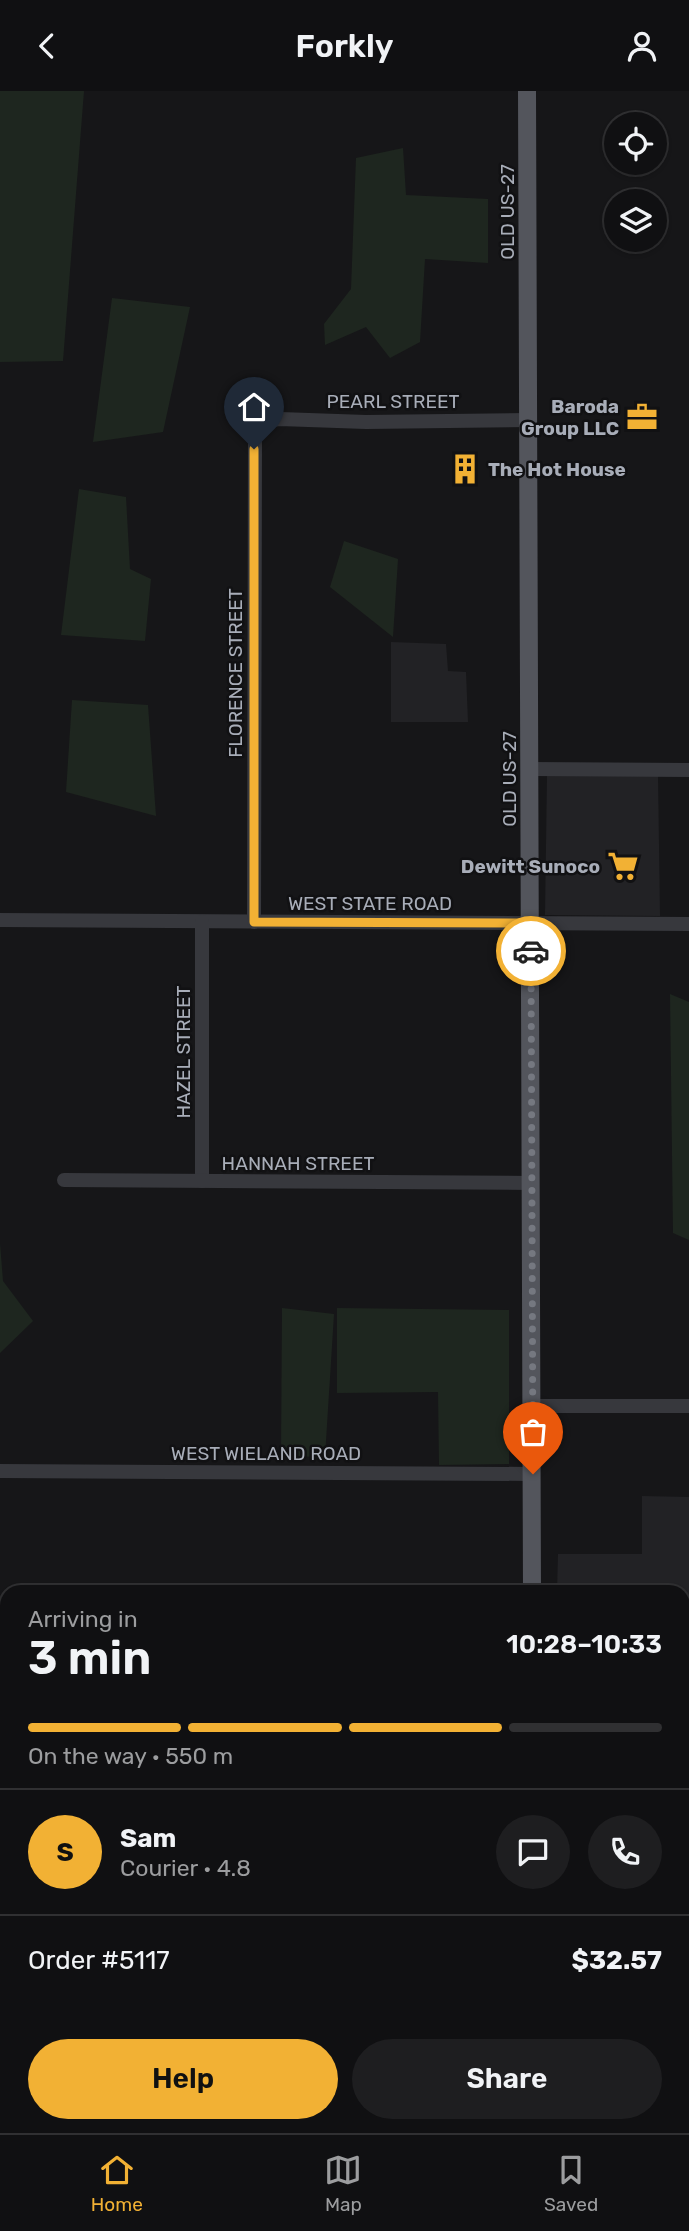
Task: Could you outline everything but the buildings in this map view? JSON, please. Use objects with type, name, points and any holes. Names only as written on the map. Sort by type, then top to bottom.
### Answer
[{"type":"main road","name":"OLD US-27","points":[[527,91],[532,1585]]},
{"type":"street","name":"PEARL STREET","points":[[259,426],[280,419],[366,422],[528,420]]},
{"type":"street","name":"FLORENCE STREET","points":[[254,922],[254,439],[259,426]]},
{"type":"street","points":[[530,769],[689,769]]},
{"type":"street","name":"WEST STATE ROAD","points":[[0,921],[689,924]]},
{"type":"street","name":"HAZEL STREET","points":[[202,922],[202,1181]]},
{"type":"street","name":"HANNAH STREET","points":[[64,1181],[532,1183]]},
{"type":"street","points":[[533,1406],[689,1406]]},
{"type":"street","name":"WEST WIELAND ROAD","points":[[0,1471],[533,1474]]},
{"type":"shaded area","points":[[0,91],[84,91],[63,361],[0,362]]},
{"type":"shaded area","points":[[403,148],[406,195],[488,199],[488,263],[425,259],[420,342],[390,358],[366,327],[325,345],[324,324],[351,289],[356,158]]},
{"type":"shaded area","points":[[112,298],[190,307],[163,432],[93,442]]},
{"type":"shaded area","points":[[79,489],[126,497],[130,569],[151,579],[145,641],[61,635]]},
{"type":"shaded area","points":[[344,541],[398,559],[393,637],[330,587]]},
{"type":"shaded area","points":[[391,642],[446,644],[448,671],[466,672],[468,722],[391,722]]},
{"type":"shaded area","points":[[72,700],[148,705],[156,816],[66,792]]},
{"type":"shaded area","points":[[547,776],[658,776],[660,916],[545,915]]},
{"type":"shaded area","points":[[670,994],[689,1002],[689,1240],[673,1233]]},
{"type":"shaded area","points":[[0,1243],[3,1281],[33,1321],[0,1353]]},
{"type":"shaded area","points":[[282,1308],[334,1314],[325,1457],[281,1456]]},
{"type":"shaded area","points":[[337,1308],[509,1310],[509,1464],[439,1465],[438,1392],[337,1393]]},
{"type":"shaded area","points":[[642,1496],[689,1497],[689,1585],[557,1585],[558,1554],[642,1554]]},
{"type":"way so far","points":[[531,951],[533,1474]]},
{"type":"place","name":"Baroda Group LLC","points":[[642,417]]},
{"type":"place","name":"The Hot House","points":[[465,469]]},
{"type":"place","name":"Dewitt Sunoco","points":[[623,866]]},
{"type":"route","points":[[254,449],[254,922],[530,923],[531,951]]}]
